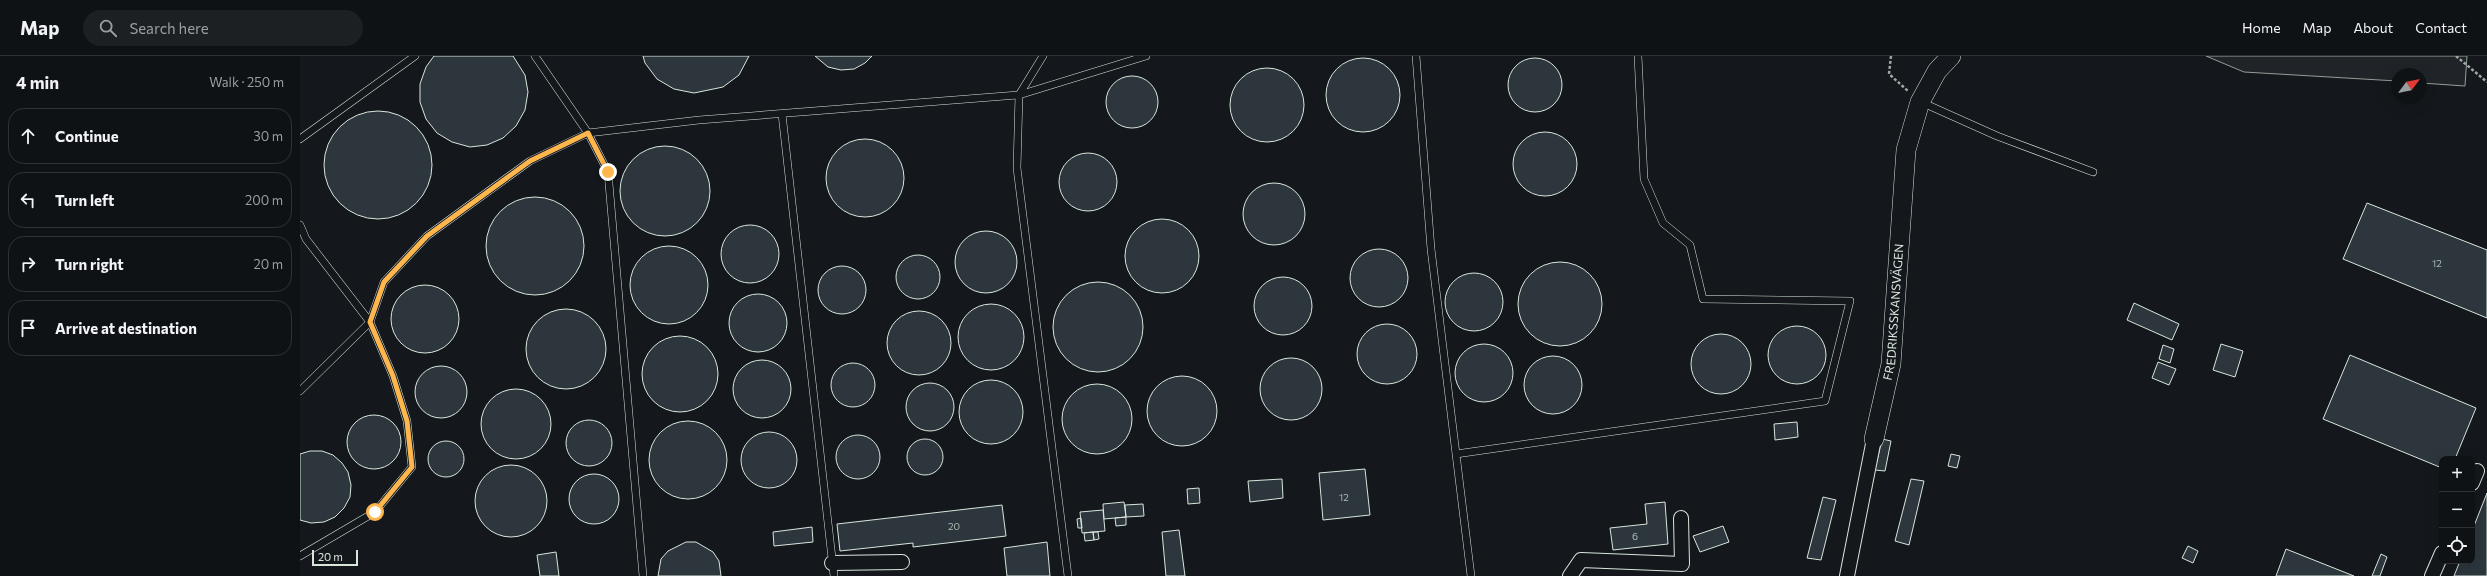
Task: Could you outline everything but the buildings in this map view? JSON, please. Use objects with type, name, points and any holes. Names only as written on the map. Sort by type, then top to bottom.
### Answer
[{"type":"main road","name":"FREDRIKSSKANSVÄGEN","points":[[1874,439],[1890,364],[1906,150],[1920,102],[1937,71],[1951,56]]},
{"type":"street","name":"FREDRIKSSKANSVÄGEN","points":[[1847,576],[1874,439]]},
{"type":"street","points":[[1570,576],[1581,560],[1682,564],[1681,518]]},
{"type":"street","points":[[2432,576],[2439,560]]},
{"type":"street","points":[[833,569],[902,562]]},
{"type":"lane","points":[[300,139],[415,56]]},
{"type":"lane","points":[[535,56],[588,133],[608,172],[643,576]]},
{"type":"lane","points":[[1043,56],[1020,95],[1017,168],[1068,576]]},
{"type":"lane","points":[[300,391],[370,322],[384,282],[427,236],[530,161],[588,133],[699,120],[1020,95],[1146,56]]},
{"type":"lane","points":[[1416,56],[1431,249],[1471,576]]},
{"type":"lane","points":[[1456,454],[1825,400],[1850,301],[1703,299],[1690,245],[1663,223],[1644,179],[1638,56]]},
{"type":"lane","points":[[1920,102],[1997,136],[2093,172]]},
{"type":"lane","points":[[782,114],[833,569]]},
{"type":"lane","points":[[300,225],[306,239],[370,322],[393,376],[407,421],[412,467],[375,512],[300,556]]},
{"type":"path","points":[[1892,56],[1889,74],[1920,102]]},
{"type":"path","points":[[2456,56],[2487,82]]},
{"type":"shaded area","points":[[2206,56],[2467,56],[2465,86],[2427,83],[2427,68],[2391,68],[2391,81],[2244,72]]},
{"type":"route","points":[[375,512],[412,467],[407,421],[393,376],[370,322],[384,282],[427,236],[530,161],[588,133],[608,172]]}]
